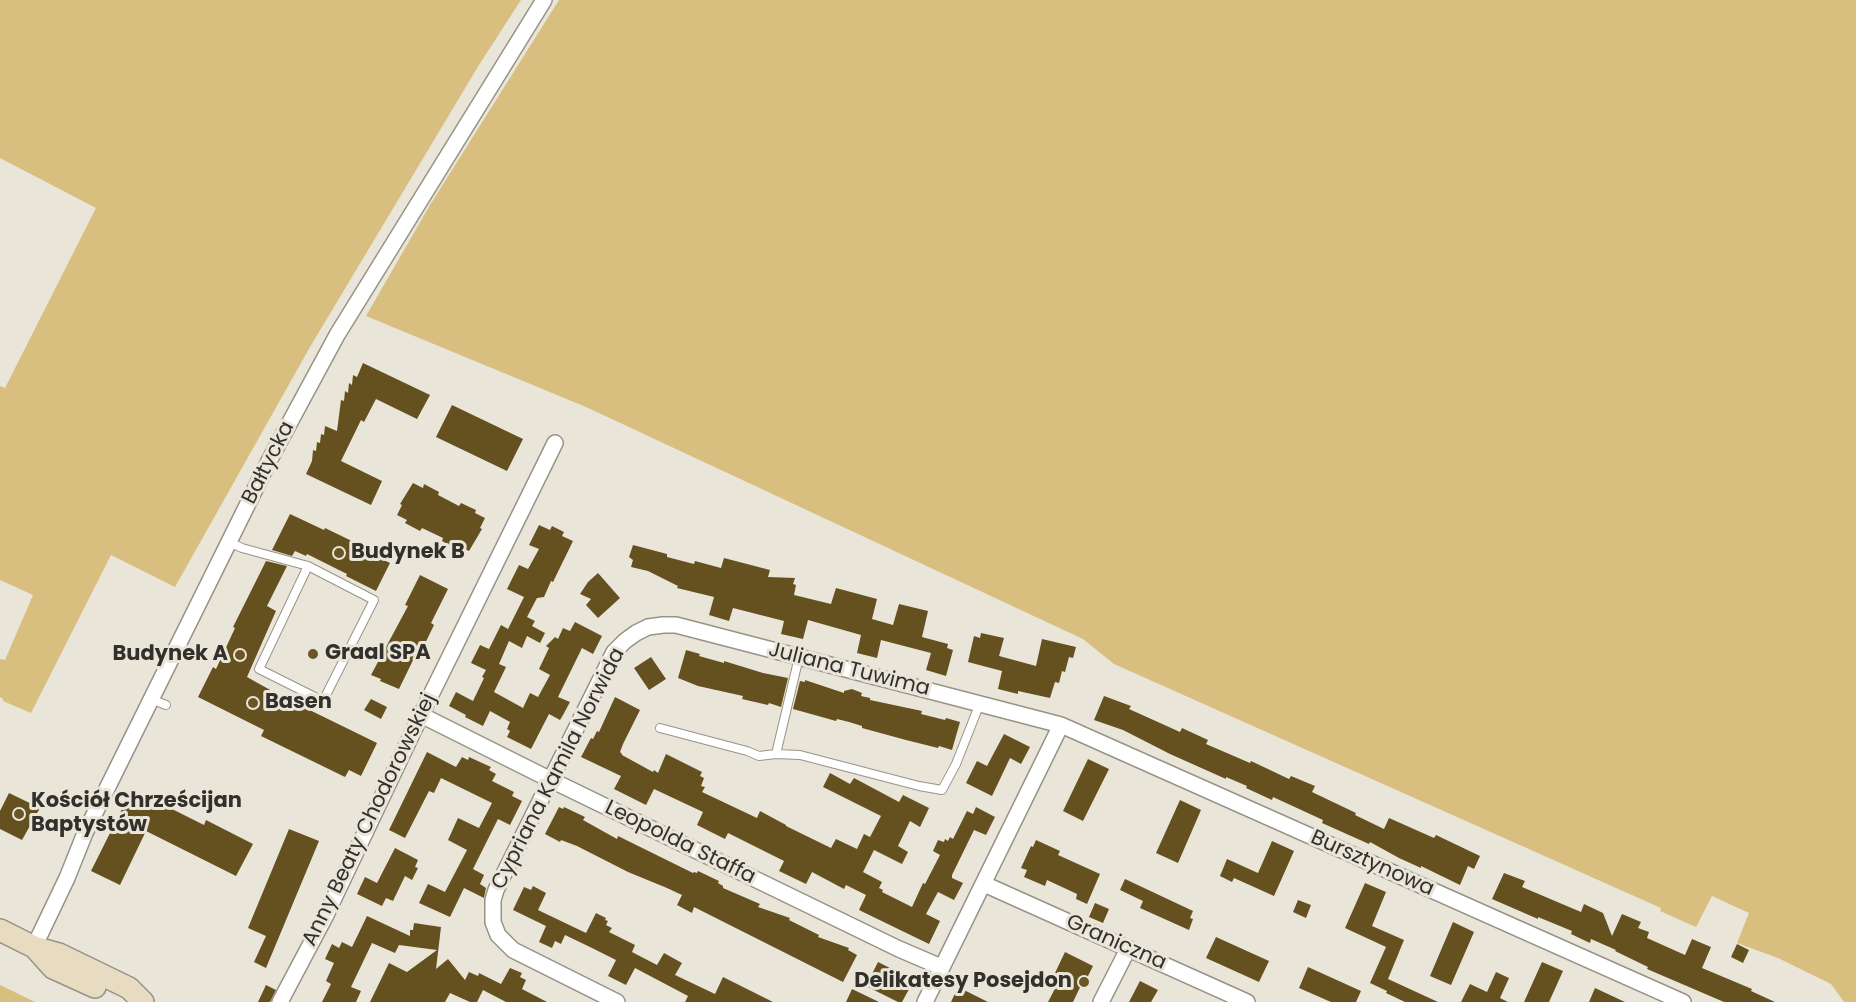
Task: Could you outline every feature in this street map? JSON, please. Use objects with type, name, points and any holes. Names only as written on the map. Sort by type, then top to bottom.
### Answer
[{"type":"street","name":"Bałtycka","points":[[34,947],[67,878],[85,833],[269,461],[337,335],[544,0]]},
{"type":"street","name":"Anny Beaty Chodorowskiej","points":[[286,1000],[421,715],[555,443]]},
{"type":"street","name":"Juliana Tuwima","points":[[636,633],[648,627],[676,625],[1061,725]]},
{"type":"street","name":"Cypriana Kamila Norwida","points":[[617,1002],[513,950],[498,935],[493,922],[493,900],[614,652],[636,633]]},
{"type":"street","name":"Leopolda Staffa","points":[[421,715],[899,949],[941,967]]},
{"type":"street","points":[[925,1002],[1061,725]]},
{"type":"street","name":"Bursztynowa","points":[[1061,725],[1683,1002]]},
{"type":"street","name":"Graniczna","points":[[984,884],[1247,1002]]},
{"type":"street","points":[[0,930],[34,947],[60,954],[129,988],[143,1002]]},
{"type":"street","points":[[34,947],[53,968],[123,999],[135,1002]]},
{"type":"street","points":[[1101,1002],[1128,949]]},
{"type":"lane","points":[[229,542],[242,548],[308,566],[374,600],[322,701],[259,669],[308,566]]},
{"type":"lane","points":[[776,754],[800,657]]},
{"type":"lane","points":[[151,699],[166,705]]},
{"type":"lane","points":[[660,728],[738,748],[759,756],[800,754],[942,790],[956,764],[980,703]]},
{"type":"shaded area","points":[[0,0],[521,0],[479,65],[310,347],[175,587],[111,555],[31,713],[3,701],[0,697],[0,659],[5,660],[33,595],[0,580],[0,386],[5,388],[96,208],[0,158]]},
{"type":"shaded area","points":[[559,0],[1856,0],[1856,1002],[1844,1002],[1831,984],[1778,958],[1737,943],[1749,913],[1712,896],[1696,927],[1660,911],[1661,908],[1114,664],[1083,639],[586,407],[366,316],[430,205]]},
{"type":"shaded area","points":[[0,985],[35,1002],[0,1002]]},
{"type":"building","points":[[363,363],[430,395],[417,419],[376,399],[364,422],[361,420],[341,461],[382,481],[371,505],[306,474],[312,461],[313,450],[316,451],[317,442],[320,443],[321,434],[324,435],[325,426],[337,431],[341,400],[344,401],[349,383],[352,385],[353,375],[357,377]]},
{"type":"building","points":[[452,405],[523,439],[507,471],[436,437]]},
{"type":"building","points":[[413,483],[423,488],[424,484],[439,492],[438,495],[459,506],[461,503],[476,510],[475,513],[485,518],[480,528],[482,529],[469,551],[459,546],[457,549],[442,541],[443,538],[422,528],[420,531],[405,523],[407,520],[397,515],[402,505],[400,504]]},
{"type":"building","name":"Budynek B","points":[[290,514],[356,543],[355,546],[390,563],[376,591],[307,554],[306,556],[295,551],[292,556],[272,550]]},
{"type":"building","points":[[539,525],[550,530],[552,526],[564,532],[562,536],[573,541],[544,597],[537,598],[527,617],[535,621],[532,626],[545,633],[540,643],[527,636],[522,648],[509,641],[499,664],[506,667],[494,692],[523,708],[530,693],[538,697],[550,675],[539,669],[549,648],[546,646],[555,637],[558,639],[563,628],[570,631],[575,622],[602,636],[593,654],[582,648],[558,697],[570,702],[560,720],[549,714],[531,749],[507,737],[510,722],[490,711],[483,726],[449,706],[456,692],[473,701],[486,670],[471,663],[480,645],[489,649],[501,625],[508,629],[524,597],[507,589],[519,565],[528,569],[539,549],[529,545]]},
{"type":"building","points":[[633,545],[694,564],[695,561],[721,568],[724,558],[770,570],[768,577],[795,578],[794,595],[831,604],[836,588],[877,599],[872,619],[893,625],[899,604],[928,611],[922,637],[948,644],[947,648],[953,650],[946,676],[926,670],[931,653],[881,640],[877,658],[857,653],[861,635],[808,620],[803,639],[781,634],[784,621],[733,608],[729,621],[709,615],[714,597],[677,588],[678,586],[648,571],[631,567],[633,560],[629,557]]},
{"type":"building","points":[[266,561],[287,566],[267,606],[276,611],[247,677],[377,743],[361,776],[349,770],[345,777],[261,736],[264,730],[198,697],[213,667],[216,669],[235,628],[233,627]]},
{"type":"building","points":[[598,573],[620,598],[598,618],[586,605],[591,599],[580,594]]},
{"type":"building","points":[[420,575],[448,589],[431,623],[434,625],[419,656],[416,654],[399,689],[371,675],[408,606],[405,605]]},
{"type":"building","points":[[981,633],[1004,638],[999,656],[1036,666],[1042,639],[1076,647],[1073,658],[1069,657],[1065,672],[1062,671],[1059,683],[1055,682],[1050,698],[1018,691],[1018,694],[998,689],[1002,671],[968,662],[974,636],[980,638]]},
{"type":"building","points":[[686,650],[724,663],[724,661],[788,678],[781,707],[742,699],[743,696],[698,686],[678,678]]},
{"type":"building","points":[[651,657],[666,679],[649,690],[634,668]]},
{"type":"building","points":[[805,680],[844,693],[852,689],[862,693],[861,696],[870,698],[870,700],[960,722],[952,750],[906,740],[862,728],[862,726],[849,722],[837,719],[836,721],[793,709],[800,681],[805,682]]},
{"type":"building","points":[[1104,696],[1131,706],[1129,709],[1180,732],[1182,728],[1208,740],[1206,744],[1250,763],[1251,761],[1289,779],[1291,776],[1315,786],[1312,792],[1384,829],[1389,818],[1434,838],[1436,835],[1480,856],[1474,869],[1468,866],[1460,885],[1399,858],[1370,842],[1369,844],[1322,823],[1323,820],[1273,797],[1272,800],[1246,788],[1247,786],[1170,754],[1123,730],[1094,720]]},
{"type":"building","points":[[615,697],[640,710],[623,744],[620,752],[622,755],[658,773],[666,754],[702,772],[700,776],[704,778],[701,786],[705,787],[702,792],[757,818],[760,811],[831,848],[836,839],[857,849],[864,834],[870,837],[881,816],[823,787],[830,773],[850,784],[854,778],[899,802],[903,795],[929,808],[920,827],[910,821],[898,846],[908,852],[902,864],[874,850],[863,872],[882,882],[879,888],[883,890],[882,892],[912,907],[940,855],[933,851],[938,840],[944,842],[950,837],[953,839],[967,811],[973,814],[976,807],[995,817],[986,835],[974,830],[952,875],[952,878],[963,883],[954,900],[938,892],[926,914],[940,921],[929,944],[859,910],[866,895],[846,885],[844,889],[812,872],[806,884],[779,871],[784,861],[728,833],[725,839],[697,825],[703,812],[654,789],[646,805],[614,789],[621,776],[581,757],[591,738],[593,739],[597,731],[599,732]]},
{"type":"building","points":[[371,699],[387,707],[381,719],[364,710]]},
{"type":"building","points":[[1004,734],[1030,747],[1021,764],[1010,758],[992,796],[966,783],[977,761],[987,766]]},
{"type":"building","points":[[427,752],[456,767],[462,757],[468,760],[469,757],[491,767],[489,770],[496,774],[492,781],[514,792],[512,796],[522,801],[510,825],[498,819],[473,869],[484,875],[480,884],[486,888],[484,898],[464,888],[450,917],[419,903],[428,884],[445,892],[467,850],[448,840],[458,818],[479,828],[492,803],[441,778],[434,793],[429,791],[405,838],[389,830]]},
{"type":"building","points":[[1088,759],[1109,769],[1083,821],[1063,811]]},
{"type":"building","points":[[132,789],[204,825],[206,820],[253,844],[236,876],[146,831],[120,885],[91,871]]},
{"type":"building","name":"Kościół Chrześcijan Baptystów","points":[[9,793],[40,808],[22,840],[0,829],[0,811]]},
{"type":"building","points":[[1180,800],[1201,810],[1178,863],[1156,853]]},
{"type":"building","points":[[559,807],[585,817],[583,820],[617,839],[618,836],[693,873],[698,871],[719,881],[718,883],[723,888],[760,904],[758,907],[790,918],[789,920],[819,935],[818,937],[849,948],[848,950],[857,955],[843,982],[694,907],[692,913],[677,905],[682,895],[628,872],[577,846],[561,840],[560,842],[545,834]]},
{"type":"building","points":[[289,829],[319,841],[266,968],[254,962],[266,936],[248,928]]},
{"type":"building","points":[[1036,840],[1060,851],[1058,855],[1100,874],[1087,904],[1076,899],[1077,894],[1047,880],[1045,886],[1024,877],[1027,870],[1021,868]]},
{"type":"building","points":[[1272,841],[1294,851],[1274,896],[1234,878],[1232,882],[1220,876],[1227,859],[1258,873]]},
{"type":"building","points":[[395,848],[418,860],[415,867],[418,868],[412,880],[405,876],[393,901],[386,898],[382,906],[357,894],[365,877],[377,883]]},
{"type":"building","points":[[1504,873],[1525,881],[1522,887],[1581,912],[1584,904],[1603,913],[1612,936],[1622,914],[1641,922],[1638,928],[1649,932],[1647,938],[1685,955],[1692,939],[1711,947],[1702,968],[1752,989],[1751,991],[1775,1002],[1724,1002],[1647,969],[1648,967],[1616,950],[1591,939],[1590,943],[1571,934],[1572,931],[1492,899]]},
{"type":"building","points":[[1125,879],[1193,911],[1189,930],[1140,908],[1143,901],[1120,890]]},
{"type":"building","points":[[1365,883],[1386,892],[1372,926],[1404,940],[1388,979],[1438,1002],[1405,1002],[1370,983],[1386,947],[1345,928]]},
{"type":"building","points":[[533,886],[546,893],[538,910],[586,933],[596,913],[606,918],[605,920],[608,921],[606,925],[612,928],[609,932],[635,945],[632,952],[657,965],[664,953],[682,963],[675,975],[715,994],[723,977],[773,1002],[685,1002],[688,996],[635,968],[626,985],[608,976],[616,960],[590,947],[565,935],[561,944],[555,941],[552,948],[539,942],[546,926],[513,910],[524,887],[531,890]]},
{"type":"building","points":[[1298,900],[1311,905],[1306,918],[1293,912]]},
{"type":"building","points":[[1095,903],[1109,909],[1103,923],[1089,917]]},
{"type":"building","points":[[367,916],[410,936],[414,923],[441,927],[436,969],[448,959],[465,980],[469,972],[478,976],[479,973],[501,984],[510,968],[522,973],[520,977],[526,980],[522,989],[547,1002],[506,1002],[483,990],[477,1002],[470,1002],[450,993],[445,1002],[370,1002],[389,963],[407,972],[437,950],[399,945],[395,953],[372,943],[351,987],[361,991],[356,1002],[322,1002],[331,984],[326,981],[334,963],[325,959],[332,944],[339,948],[342,942],[352,947]]},
{"type":"building","points":[[1453,922],[1474,932],[1451,985],[1430,976]]},
{"type":"building","points":[[1216,937],[1269,961],[1259,982],[1206,958]]},
{"type":"building","points":[[1737,944],[1749,950],[1743,963],[1731,957]]},
{"type":"building","points":[[1065,952],[1093,966],[1073,1002],[1048,1002],[1060,979],[1054,975]]},
{"type":"building","points":[[878,962],[914,980],[902,1002],[866,986]]},
{"type":"building","points":[[1542,962],[1563,971],[1549,1002],[1524,1002]]},
{"type":"building","points":[[1308,967],[1361,991],[1356,1002],[1331,1002],[1299,988]]},
{"type":"building","points":[[1496,972],[1509,978],[1500,998],[1508,1002],[1461,1002],[1470,984],[1487,992]]},
{"type":"building","points":[[1140,981],[1158,990],[1151,1002],[1129,1002]]},
{"type":"building","points":[[266,985],[276,990],[270,1002],[258,1002]]},
{"type":"building","points":[[958,987],[988,1002],[951,1002]]},
{"type":"building","points":[[1595,988],[1625,1002],[1589,1002]]},
{"type":"building","points":[[852,989],[879,1002],[846,1002]]},
{"type":"place","name":"Budynek B","points":[[339,553]]},
{"type":"place","name":"Graal SPA","points":[[313,654]]},
{"type":"place","name":"Budynek A","points":[[240,655]]},
{"type":"place","name":"Basen","points":[[253,703]]},
{"type":"place","name":"Kościół Chrześcijan Baptystów","points":[[19,814]]},
{"type":"place","name":"Delikatesy Posejdon","points":[[1084,982]]}]
